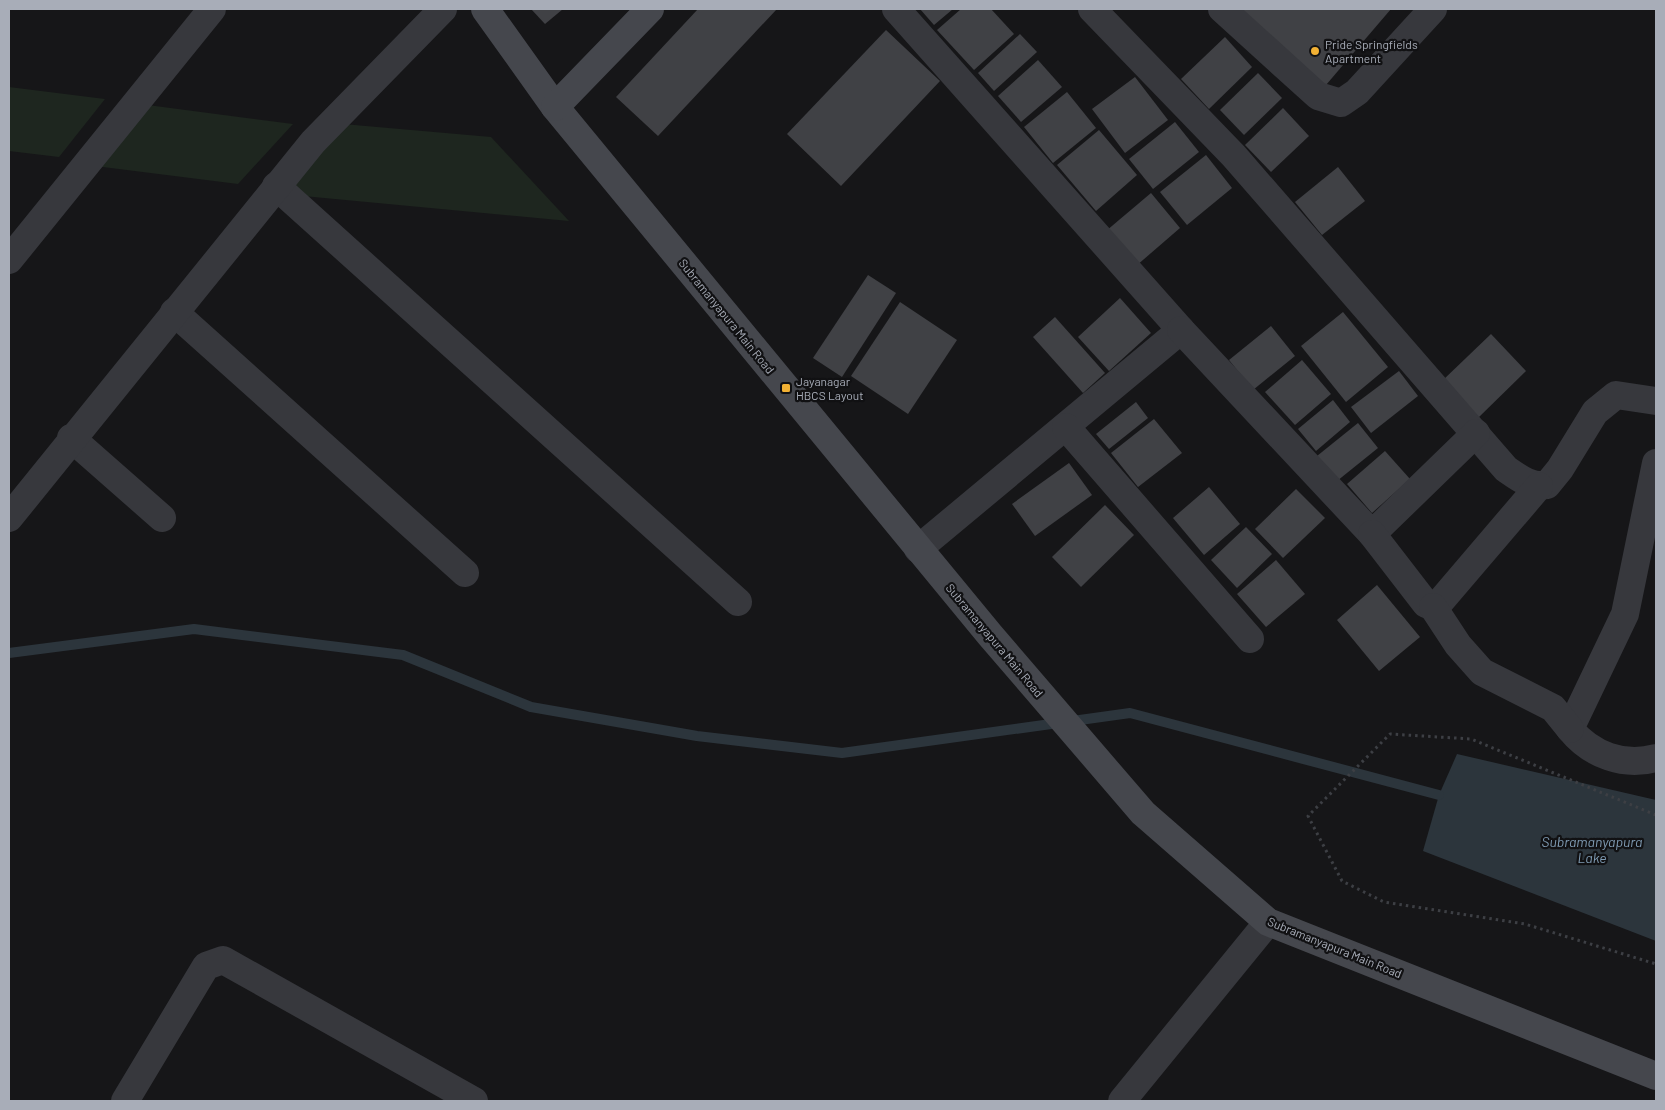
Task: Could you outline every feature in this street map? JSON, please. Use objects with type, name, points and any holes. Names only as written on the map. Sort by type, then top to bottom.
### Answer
[{"type":"street","points":[[9,260],[212,9]]},
{"type":"street","points":[[9,518],[71,438],[276,186],[337,116],[443,9]]},
{"type":"street","name":"Subramanyapura Main Road","points":[[485,9],[555,107],[990,636],[1143,814],[1268,922],[1656,1076]]},
{"type":"street","points":[[555,107],[650,9]]},
{"type":"street","points":[[896,9],[1181,330],[1372,534],[1426,604],[1433,606],[1458,645],[1482,672],[1554,708],[1578,739],[1607,757],[1642,762],[1656,758]]},
{"type":"street","points":[[1092,9],[1234,156],[1506,469],[1528,483],[1539,486],[1547,484],[1594,412],[1616,395],[1656,401]]},
{"type":"street","points":[[1222,9],[1318,96],[1341,103],[1357,92],[1432,9]]},
{"type":"street","points":[[276,186],[738,602]]},
{"type":"street","points":[[174,312],[465,573]]},
{"type":"street","points":[[918,549],[1181,330]]},
{"type":"street","points":[[1066,427],[1250,638]]},
{"type":"street","points":[[1372,534],[1476,433]]},
{"type":"street","points":[[71,438],[162,518]]},
{"type":"street","points":[[1570,729],[1625,614],[1656,463]]},
{"type":"street","points":[[1433,606],[1440,602],[1539,486]]},
{"type":"street","points":[[1122,1101],[1268,922]]},
{"type":"street","points":[[131,1099],[206,966],[223,960],[474,1101]]},
{"type":"path","points":[[1656,815],[1471,740],[1390,734],[1308,816],[1342,881],[1384,902],[1525,924],[1656,964]]},
{"type":"shaded area","points":[[9,87],[105,99],[59,157],[9,151]]},
{"type":"shaded area","points":[[140,104],[293,124],[238,184],[95,166]]},
{"type":"shaded area","points":[[343,124],[491,137],[569,221],[282,194]]},
{"type":"water","name":"Subramanyapura Lake","points":[[1457,754],[1656,800],[1656,941],[1423,851],[1439,795]]},
{"type":"building","points":[[531,9],[563,9],[545,24]]},
{"type":"building","points":[[698,9],[777,9],[658,136],[616,97]]},
{"type":"building","points":[[920,9],[953,9],[934,25]]},
{"type":"building","points":[[961,9],[991,9],[1014,34],[974,70],[937,30]]},
{"type":"building","name":"Pride Springfields Apartment","points":[[1230,9],[1391,9],[1320,92]]},
{"type":"building","points":[[886,30],[940,81],[841,186],[787,134]]},
{"type":"building","points":[[1020,34],[1037,52],[994,91],[978,73]]},
{"type":"building","points":[[1225,37],[1252,67],[1209,109],[1181,79]]},
{"type":"building","points":[[1038,60],[1062,87],[1021,122],[998,96]]},
{"type":"building","points":[[1258,73],[1282,98],[1244,135],[1220,110]]},
{"type":"building","points":[[1135,77],[1168,120],[1125,153],[1092,109]]},
{"type":"building","points":[[1067,92],[1096,128],[1053,163],[1024,127]]},
{"type":"building","points":[[1283,108],[1309,136],[1271,172],[1245,145]]},
{"type":"building","points":[[1175,122],[1199,152],[1153,189],[1129,159]]},
{"type":"building","points":[[1099,130],[1137,175],[1096,211],[1057,165]]},
{"type":"building","points":[[1206,155],[1232,188],[1187,225],[1160,192]]},
{"type":"building","points":[[1338,167],[1365,201],[1322,235],[1295,202]]},
{"type":"building","points":[[1151,193],[1180,228],[1136,266],[1106,231]]},
{"type":"building","points":[[868,275],[896,293],[842,377],[813,358]]},
{"type":"building","points":[[1120,298],[1151,333],[1109,371],[1078,337]]},
{"type":"building","points":[[900,302],[957,340],[908,414],[851,376]]},
{"type":"building","points":[[1343,312],[1388,367],[1346,402],[1301,346]]},
{"type":"building","points":[[1055,317],[1105,373],[1083,393],[1033,337]]},
{"type":"building","points":[[1271,326],[1295,356],[1253,390],[1229,360]]},
{"type":"building","points":[[1491,334],[1526,371],[1478,418],[1442,381]]},
{"type":"building","points":[[1302,360],[1331,394],[1295,425],[1265,392]]},
{"type":"building","points":[[1399,371],[1418,396],[1371,433],[1351,407]]},
{"type":"building","points":[[1333,400],[1350,422],[1316,451],[1298,429]]},
{"type":"building","points":[[1136,402],[1148,418],[1109,449],[1096,434]]},
{"type":"building","points":[[1154,419],[1182,453],[1138,487],[1111,453]]},
{"type":"building","points":[[1358,423],[1378,448],[1337,481],[1317,456]]},
{"type":"building","points":[[1385,451],[1410,479],[1372,513],[1347,484]]},
{"type":"building","points":[[1069,463],[1092,495],[1035,536],[1012,504]]},
{"type":"building","points":[[1209,487],[1240,524],[1204,555],[1173,518]]},
{"type":"building","points":[[1296,489],[1325,518],[1283,558],[1255,529]]},
{"type":"building","points":[[1105,505],[1134,535],[1081,587],[1052,557]]},
{"type":"building","points":[[1246,527],[1272,554],[1237,588],[1211,560]]},
{"type":"building","points":[[1276,560],[1305,594],[1266,627],[1237,594]]},
{"type":"building","points":[[1377,585],[1420,637],[1379,671],[1337,620]]},
{"type":"waterway","points":[[9,653],[194,629],[403,655],[531,707],[697,736],[842,753],[1130,713],[1439,795]]},
{"type":"place","name":"Pride Springfields Apartment","points":[[1315,51]]},
{"type":"place","name":"Jayanagar HBCS Layout","points":[[786,388]]}]
